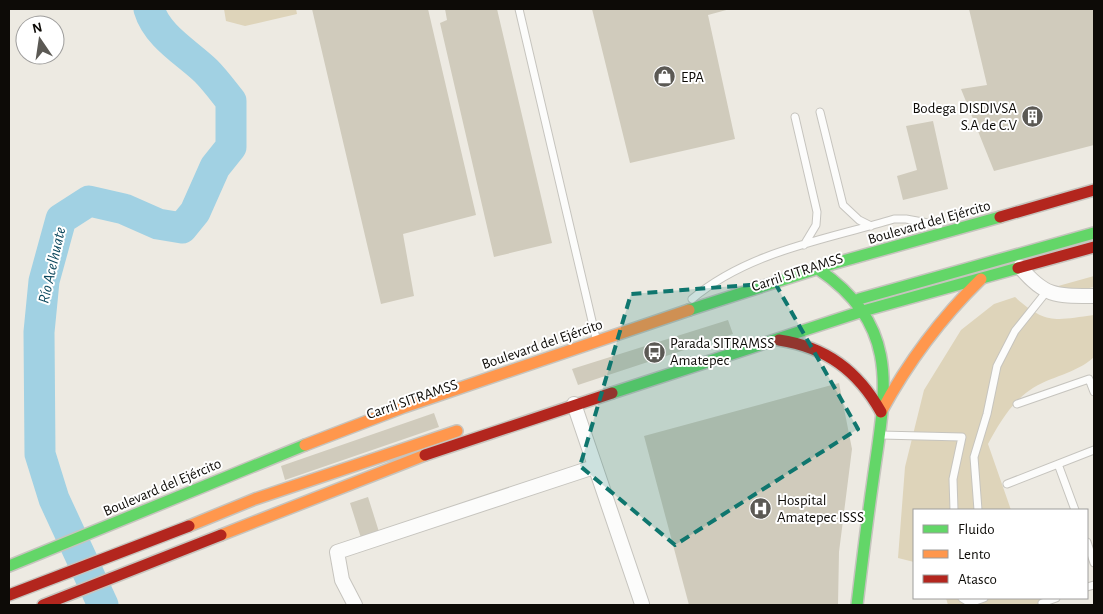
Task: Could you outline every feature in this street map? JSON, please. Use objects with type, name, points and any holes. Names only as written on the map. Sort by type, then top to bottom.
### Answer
[{"type":"main road","name":"Boulevard del Ejército","points":[[13,567],[128,523],[269,459],[404,407],[674,315],[818,269],[1094,190]]},
{"type":"main road","name":"Carril SITRAMSS","points":[[720,313],[830,277],[1094,201]]},
{"type":"main road","points":[[838,306],[1094,233]]},
{"type":"main road","points":[[43,605],[143,568],[573,396],[774,339],[863,311],[1094,247]]},
{"type":"main road","points":[[818,269],[856,300],[876,334],[882,359],[884,385],[879,435],[857,605]]},
{"type":"main road","points":[[881,412],[908,362],[924,340],[948,311],[984,277]]},
{"type":"main road","name":"Carril SITRAMSS","points":[[128,523],[306,452],[673,328]]},
{"type":"main road","points":[[774,339],[808,345],[838,359],[864,382],[881,412]]},
{"type":"main road","points":[[9,595],[135,548],[255,499],[465,428]]},
{"type":"street","points":[[1020,267],[1033,283],[1056,296],[1094,296]]},
{"type":"street","points":[[573,396],[594,467],[642,604]]},
{"type":"street","points":[[355,605],[342,580],[337,552],[594,467]]},
{"type":"lane","points":[[519,9],[597,341]]},
{"type":"lane","points":[[820,112],[843,205],[860,220],[871,226]]},
{"type":"lane","points":[[795,117],[817,212],[816,224],[804,245]]},
{"type":"lane","points":[[674,315],[723,276],[749,262],[804,245],[894,220],[906,219],[959,229]]},
{"type":"lane","points":[[978,509],[974,457],[987,414],[998,366],[1015,331],[1047,291]]},
{"type":"lane","points":[[1017,404],[1089,379],[1094,392]]},
{"type":"lane","points":[[879,435],[962,437],[953,479],[954,509]]},
{"type":"lane","points":[[1007,484],[1094,450]]},
{"type":"lane","points":[[1058,464],[1075,509]]},
{"type":"lane","points":[[1088,545],[1094,563]]},
{"type":"lane","points":[[964,599],[970,603],[981,599]]},
{"type":"lane","points":[[1042,603],[1053,599]]},
{"type":"highlighted area","points":[[775,283],[858,429],[675,545],[580,466],[631,294]]},
{"type":"shaded area","points":[[224,9],[296,9],[297,14],[245,26],[226,21]]},
{"type":"shaded area","points":[[1094,276],[1094,287],[1067,293],[1051,288]]},
{"type":"shaded area","points":[[1015,297],[1035,312],[1052,318],[1060,319],[1094,315],[1094,357],[1087,363],[1030,390],[1017,402],[996,429],[988,444],[1011,509],[913,509],[913,562],[898,558],[905,467],[924,390],[961,330],[994,304]]},
{"type":"shaded area","points":[[946,599],[1040,599],[1042,605],[948,605]]},
{"type":"building","points":[[312,9],[428,9],[476,215],[403,234],[414,296],[381,304]]},
{"type":"building","points":[[445,9],[497,9],[552,243],[494,257],[440,23],[447,20]]},
{"type":"building","name":"EPA","points":[[592,9],[730,9],[708,15],[735,139],[630,163]]},
{"type":"building","name":"Bodega DISDIVSA S.A de C.V","points":[[969,9],[1094,9],[1094,145],[994,171],[961,89],[987,85]]},
{"type":"building","points":[[933,121],[948,189],[903,200],[897,176],[917,170],[906,126]]},
{"type":"building","name":"Parada SITRAMSS Amatepec","points":[[728,320],[733,334],[578,385],[572,369]]},
{"type":"building","name":"Hospital Amatepec ISSS","points":[[839,383],[852,449],[839,552],[838,605],[689,605],[644,436]]},
{"type":"building","points":[[434,413],[439,427],[285,480],[281,466]]},
{"type":"building","points":[[368,497],[380,535],[362,541],[350,503]]},
{"type":"waterway","name":"Río Acelhuate","points":[[103,605],[54,499],[40,454],[39,332],[44,281],[61,219],[89,201],[124,209],[158,224],[182,228],[195,212],[215,167],[231,147],[231,101],[206,71],[165,35],[153,19],[149,9]]},
{"type":"traffic: fast","points":[[689,310],[832,264],[1000,217]]},
{"type":"traffic: fast","points":[[859,299],[1094,233]]},
{"type":"traffic: fast","points":[[612,393],[863,311],[1018,268]]},
{"type":"traffic: fast","points":[[818,269],[845,291],[864,314],[876,338],[882,364],[881,418],[857,605]]},
{"type":"traffic: fast","points":[[9,566],[305,445]]},
{"type":"traffic: slow","points":[[881,412],[902,376],[938,325],[981,279]]},
{"type":"traffic: slow","points":[[305,445],[404,407],[689,310]]},
{"type":"traffic: slow","points":[[189,526],[255,499],[457,431]]},
{"type":"traffic: slow","points":[[221,535],[425,455]]},
{"type":"traffic: jam","points":[[1000,217],[1094,190]]},
{"type":"traffic: jam","points":[[1018,268],[1094,247]]},
{"type":"traffic: jam","points":[[779,340],[812,348],[839,363],[862,384],[881,412]]},
{"type":"traffic: jam","points":[[425,455],[612,393]]},
{"type":"traffic: jam","points":[[9,595],[189,526]]},
{"type":"traffic: jam","points":[[43,605],[221,535]]},
{"type":"place","name":"EPA","points":[[665,77]]},
{"type":"place","name":"Bodega DISDIVSA S.A de C.V","points":[[1033,117]]},
{"type":"place","name":"Parada SITRAMSS Amatepec","points":[[654,352]]},
{"type":"place","name":"Hospital Amatepec ISSS","points":[[761,509]]}]
